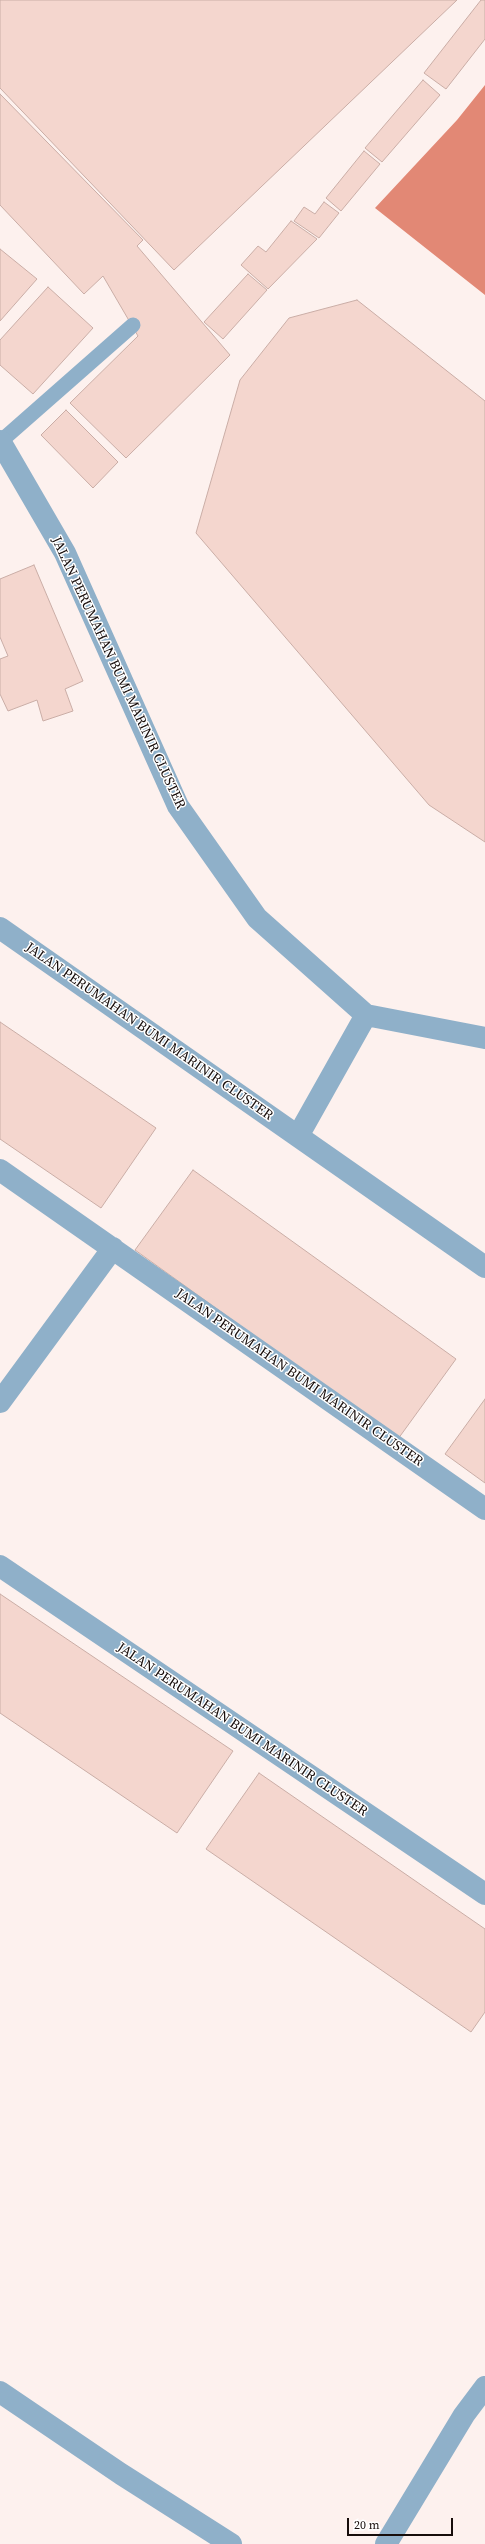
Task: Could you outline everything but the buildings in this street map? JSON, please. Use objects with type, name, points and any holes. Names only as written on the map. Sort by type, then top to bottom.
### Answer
[{"type":"street","name":"JALAN PERUMAHAN BUMI MARINIR CLUSTER","points":[[0,441],[65,553],[178,806],[257,918],[366,1015]]},
{"type":"street","name":"JALAN PERUMAHAN BUMI MARINIR CLUSTER","points":[[0,928],[485,1267]]},
{"type":"street","points":[[298,1136],[366,1015],[485,1038]]},
{"type":"street","name":"JALAN PERUMAHAN BUMI MARINIR CLUSTER","points":[[0,1170],[485,1508]]},
{"type":"street","points":[[0,1402],[112,1248]]},
{"type":"street","name":"JALAN PERUMAHAN BUMI MARINIR CLUSTER","points":[[0,1566],[485,1894]]},
{"type":"street","points":[[386,2544],[464,2415],[485,2387]]},
{"type":"street","points":[[0,2392],[121,2474],[230,2544]]},
{"type":"lane","points":[[0,441],[133,324]]},
{"type":"shaded area","points":[[485,85],[485,295],[375,208],[457,120]]}]
